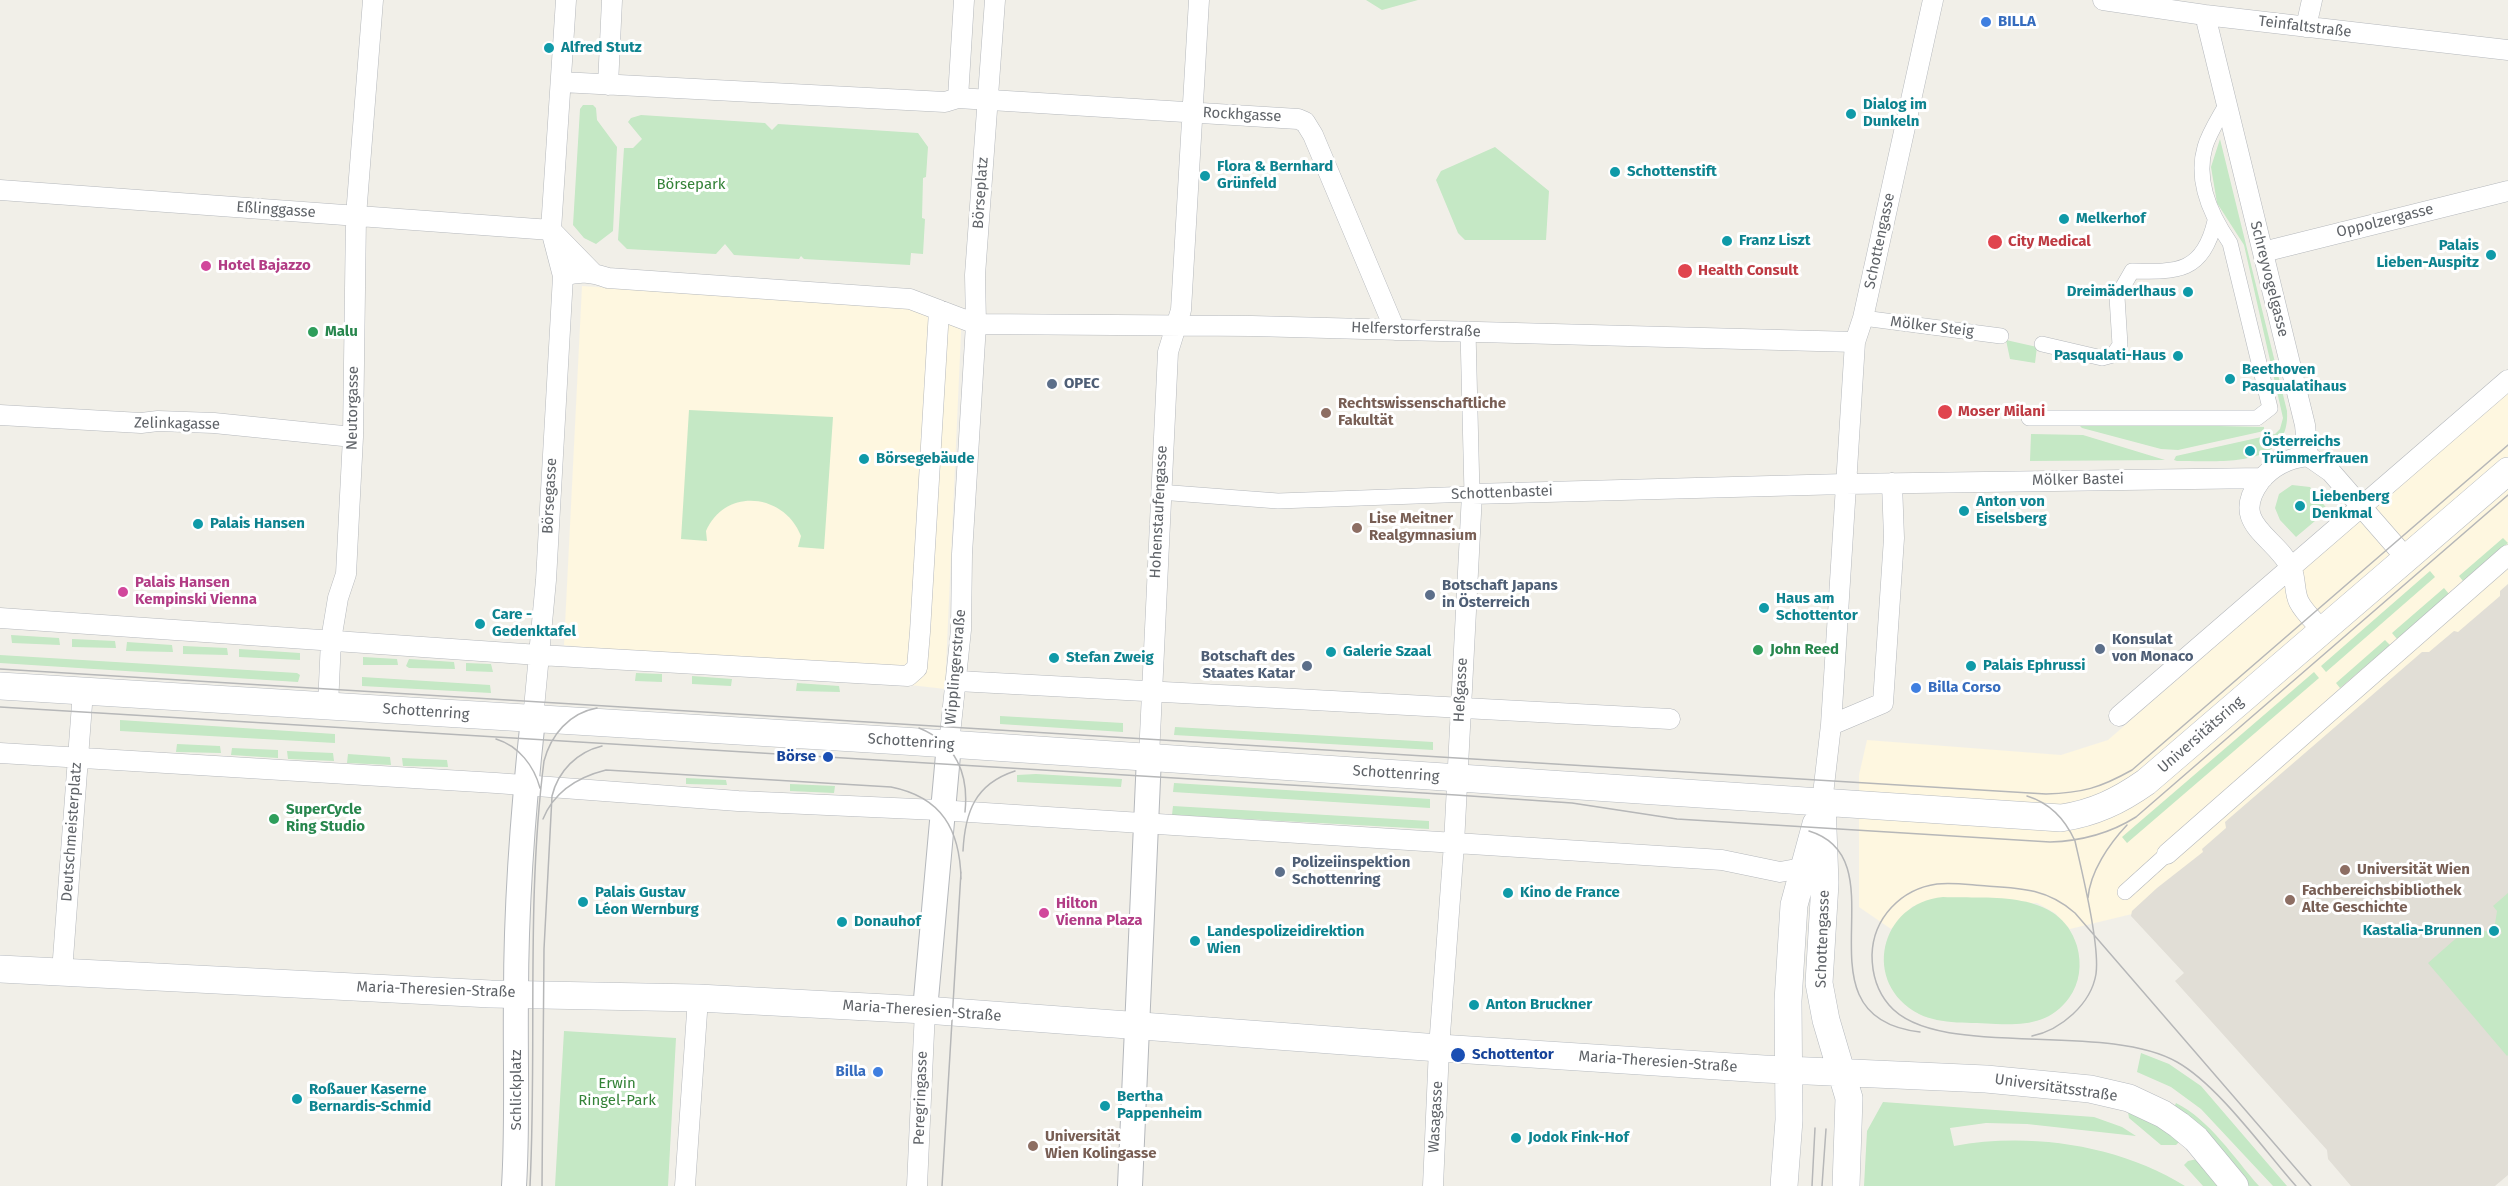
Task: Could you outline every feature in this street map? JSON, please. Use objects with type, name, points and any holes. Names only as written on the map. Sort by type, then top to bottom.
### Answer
[{"type":"main road","name":"Universitätsring","points":[[1822,803],[2061,818],[2087,814],[2125,797],[2146,782],[2508,471]]},
{"type":"main road","name":"Schottenring","points":[[0,686],[949,744],[1822,803]]},
{"type":"main road","name":"Schottengasse","points":[[1784,1186],[1789,1120],[1788,1001],[1794,905],[1802,868],[1822,803]]},
{"type":"main road","name":"Schottengasse","points":[[1822,803],[1825,883],[1819,983],[1826,1020],[1843,1071],[1849,1098],[1846,1186]]},
{"type":"main road","name":"Maria-Theresien-Straße","points":[[0,969],[516,994],[698,998],[925,1010],[1439,1048],[1787,1070],[1843,1071]]},
{"type":"main road","name":"Universitätsstraße","points":[[1843,1071],[1986,1079],[2111,1093],[2147,1106],[2179,1125],[2196,1140],[2235,1186]]},
{"type":"street","name":"Neutorgasse","points":[[328,706],[331,640],[338,598],[346,574],[353,437],[356,216],[373,0]]},
{"type":"street","name":"Börsegasse","points":[[516,994],[526,786],[539,655],[562,276],[552,230],[566,0]]},
{"type":"street","points":[[608,85],[612,0]]},
{"type":"street","points":[[958,98],[964,0]]},
{"type":"street","points":[[561,82],[945,102],[958,98],[989,101],[995,0]]},
{"type":"street","name":"Hohenstaufengasse","points":[[1130,1186],[1147,824],[1159,492],[1168,352],[1181,310],[1199,0]]},
{"type":"street","name":"Schottengasse","points":[[1822,803],[1831,725],[1855,342],[1863,318],[1934,0]]},
{"type":"street","name":"Teinfaltstraße","points":[[2103,0],[2205,15],[2508,50]]},
{"type":"street","points":[[2306,27],[2312,0]]},
{"type":"street","name":"Schreyvogelgasse","points":[[2205,15],[2305,425],[2308,456]]},
{"type":"street","name":"Rockhgasse","points":[[989,101],[1288,117],[1305,122],[1313,135],[1395,330]]},
{"type":"street","name":"Börseplatz","points":[[976,324],[975,275],[989,101]]},
{"type":"street","name":"Schreyvogelgasse","points":[[2029,418],[2257,418],[2270,408],[2230,243],[2215,221],[2206,195],[2203,170],[2205,147],[2226,105]]},
{"type":"street","name":"Eßlinggasse","points":[[0,190],[552,230]]},
{"type":"street","name":"Oppolzergasse","points":[[2263,252],[2508,191]]},
{"type":"street","points":[[2042,345],[2102,358],[2113,356],[2120,345],[2117,297],[2132,271],[2174,272],[2193,262],[2211,239],[2215,221]]},
{"type":"street","points":[[552,230],[592,272]]},
{"type":"street","points":[[562,276],[576,272],[592,272],[608,278],[910,299],[976,324]]},
{"type":"street","points":[[0,618],[539,655],[908,676],[917,668],[939,310]]},
{"type":"street","name":"Mölker Steig","points":[[1863,318],[2001,336]]},
{"type":"street","name":"Helferstorferstraße","points":[[976,324],[1395,330],[1855,342]]},
{"type":"street","name":"Wipplingerstraße","points":[[925,1010],[942,810],[957,681],[976,324]]},
{"type":"street","name":"Heßgasse","points":[[1439,1048],[1454,844],[1472,494],[1468,332]]},
{"type":"street","points":[[2119,716],[2292,569],[2508,380]]},
{"type":"street","name":"Zelinkagasse","points":[[0,415],[141,423],[158,421],[214,423],[353,437]]},
{"type":"street","points":[[2322,630],[2299,602],[2292,569],[2253,523],[2249,513],[2253,492],[2263,478],[2285,461],[2308,456],[2320,462],[2406,558]]},
{"type":"street","name":"Mölker Bastei","points":[[1892,483],[2263,478]]},
{"type":"street","points":[[1831,725],[1883,703],[1894,538],[1892,483],[1845,483]]},
{"type":"street","name":"Schottenbastei","points":[[1159,492],[1278,501],[1845,483]]},
{"type":"street","points":[[2124,892],[2508,555]]},
{"type":"street","points":[[957,681],[1460,706],[1670,719]]},
{"type":"street","name":"Deutschmeisterplatz","points":[[62,972],[83,691]]},
{"type":"street","points":[[0,753],[738,801],[942,810],[1722,860],[1780,872],[1802,868]]},
{"type":"street","name":"Schlickplatz","points":[[514,1186],[518,1118],[516,994]]},
{"type":"street","points":[[685,1186],[698,998]]},
{"type":"street","name":"Peregringasse","points":[[917,1186],[925,1010]]},
{"type":"street","name":"Wasagasse","points":[[1433,1186],[1439,1048]]},
{"type":"shaded area","points":[[582,286],[962,311],[945,689],[564,645]]},
{"type":"shaded area","points":[[2508,392],[2508,1171],[2334,1156],[2188,974],[2132,914],[2070,929],[2055,913],[2037,903],[1913,906],[1891,929],[1859,907],[1859,775],[1867,740],[2061,755],[2108,740]]},
{"type":"shaded area","name":"Universität Wien","points":[[2508,584],[2508,1175],[2495,1186],[2351,1186],[2328,1159],[2327,1150],[2175,981],[2184,973],[2131,916],[2132,911],[2203,852],[2202,849],[2226,828],[2225,822],[2422,652],[2429,652],[2454,631],[2458,632],[2500,596],[2500,591]]},
{"type":"green space","points":[[1366,0],[1418,0],[1382,10]]},
{"type":"green space","points":[[583,105],[593,105],[596,108],[597,120],[617,147],[613,231],[596,244],[584,238],[573,225],[580,109]]},
{"type":"green space","name":"Börsepark","points":[[641,115],[765,123],[772,130],[778,124],[918,133],[928,147],[926,177],[923,178],[922,218],[925,219],[923,254],[911,253],[910,265],[804,259],[801,256],[799,259],[734,255],[725,244],[716,254],[627,249],[618,240],[624,148],[633,148],[642,139],[628,122],[631,118]]},
{"type":"green space","points":[[2220,139],[2287,411],[2285,430],[2277,444],[2264,453],[2248,458],[2230,461],[2177,461],[2174,460],[2176,456],[2275,434],[2280,429],[2283,418],[2244,245],[2217,203],[2211,167]]},
{"type":"green space","points":[[1495,147],[1549,191],[1546,240],[1465,240],[1458,233],[1436,180],[1441,171]]},
{"type":"green space","points":[[2006,340],[2037,347],[2035,363],[2010,359]]},
{"type":"green space","points":[[689,410],[833,417],[824,549],[798,547],[801,536],[793,522],[782,511],[769,504],[755,501],[741,502],[727,507],[715,517],[706,531],[707,541],[681,539]]},
{"type":"green space","points":[[2082,423],[2264,427],[2264,431],[2178,450],[2161,449],[2082,428],[2079,425]]},
{"type":"green space","points":[[2031,434],[2083,435],[2165,460],[2030,461]]},
{"type":"green space","points":[[2292,485],[2310,487],[2328,510],[2296,537],[2280,520],[2275,508],[2279,494]]},
{"type":"green space","points":[[2503,538],[2508,543],[2463,581],[2459,576]]},
{"type":"green space","points":[[2430,571],[2435,577],[2326,672],[2321,666]]},
{"type":"green space","points":[[2444,588],[2449,594],[2397,639],[2392,633]]},
{"type":"green space","points":[[11,635],[59,638],[60,645],[12,643]]},
{"type":"green space","points":[[72,639],[115,641],[116,648],[72,647]]},
{"type":"green space","points":[[2385,640],[2390,645],[2340,688],[2336,683]]},
{"type":"green space","points":[[127,642],[172,645],[173,652],[126,651]]},
{"type":"green space","points":[[183,646],[227,648],[228,655],[183,654]]},
{"type":"green space","points":[[239,649],[300,653],[300,660],[239,657]]},
{"type":"green space","points":[[0,655],[300,675],[298,682],[0,663]]},
{"type":"green space","points":[[363,657],[397,659],[398,665],[363,665]]},
{"type":"green space","points":[[409,659],[454,662],[455,669],[409,668],[406,666]]},
{"type":"green space","points":[[466,663],[491,664],[493,672],[466,671]]},
{"type":"green space","points":[[2314,672],[2319,678],[2127,843],[2122,837]]},
{"type":"green space","points":[[636,673],[662,674],[662,682],[635,681]]},
{"type":"green space","points":[[692,676],[732,679],[731,686],[692,684]]},
{"type":"green space","points":[[362,677],[490,685],[491,693],[362,686]]},
{"type":"green space","points":[[797,683],[839,686],[840,692],[796,691]]},
{"type":"green space","points":[[1000,716],[1123,723],[1123,732],[1000,724]]},
{"type":"green space","points":[[120,720],[335,734],[335,743],[120,731]]},
{"type":"green space","points":[[1175,727],[1433,742],[1433,750],[1174,735]]},
{"type":"green space","points":[[177,744],[220,746],[221,753],[176,752]]},
{"type":"green space","points":[[232,748],[278,750],[278,758],[231,755]]},
{"type":"green space","points":[[287,751],[333,753],[334,761],[288,759]]},
{"type":"green space","points":[[348,754],[390,757],[391,765],[347,763]]},
{"type":"green space","points":[[402,758],[447,760],[448,767],[403,766]]},
{"type":"green space","points":[[1017,775],[1122,779],[1121,787],[1017,782]]},
{"type":"green space","points":[[686,778],[726,780],[727,785],[686,784]]},
{"type":"green space","points":[[1174,783],[1430,799],[1430,808],[1173,792]]},
{"type":"green space","points":[[790,784],[835,786],[834,793],[790,791]]},
{"type":"green space","points":[[1173,806],[1429,821],[1429,829],[1172,815]]},
{"type":"green space","points":[[2508,893],[2507,1056],[2428,963],[2470,926],[2475,930],[2486,931],[2494,939],[2502,933],[2495,924],[2497,911],[2493,906]]},
{"type":"green space","points":[[1943,897],[2002,898],[2022,901],[2040,906],[2056,915],[2068,928],[2077,946],[2080,966],[2073,992],[2062,1007],[2036,1021],[2006,1024],[1937,1020],[1919,1014],[1901,1001],[1889,984],[1884,965],[1885,946],[1892,929],[1904,914],[1921,903]]},
{"type":"green space","name":"Erwin Ringel-Park","points":[[564,1031],[676,1038],[668,1186],[555,1186]]},
{"type":"green space","points":[[2141,1053],[2169,1064],[2201,1086],[2287,1186],[2273,1186],[2201,1109],[2171,1087],[2137,1072]]},
{"type":"green space","points":[[1883,1102],[2094,1117],[2122,1127],[2136,1136],[2027,1124],[1986,1123],[1950,1128],[1954,1146],[2013,1141],[2073,1145],[2132,1160],[2185,1186],[1864,1186],[1867,1131]]},
{"type":"green space","points":[[2176,1103],[2211,1129],[2259,1186],[2244,1186],[2172,1112]]},
{"type":"green space","points":[[2128,1112],[2151,1121],[2181,1140],[2176,1145],[2161,1145],[2129,1118]]},
{"type":"green space","points":[[2202,1158],[2226,1186],[2203,1186],[2184,1165],[2188,1161]]},
{"type":"tram line","points":[[0,669],[2059,793],[2081,791],[2132,770],[2508,445]]},
{"type":"tram line","points":[[0,707],[1456,795],[1572,803],[1677,819],[2062,841],[2105,832],[2136,817],[2508,495]]},
{"type":"tram line","points":[[530,1186],[535,867],[544,761],[556,734],[570,720],[597,708]]},
{"type":"tram line","points":[[919,728],[942,742],[957,761],[965,785],[965,812]]},
{"type":"tram line","points":[[496,739],[512,747],[524,758],[534,772],[540,788]]},
{"type":"tram line","points":[[542,1186],[544,949],[552,796],[559,778],[570,764],[584,753],[602,746]]},
{"type":"tram line","points":[[543,819],[560,793],[577,781],[606,770],[891,787],[923,799],[945,818],[957,845],[961,879]]},
{"type":"tram line","points":[[963,851],[966,824],[975,801],[990,783],[1015,771]]},
{"type":"tram line","points":[[2027,796],[2043,803],[2056,813],[2067,826],[2075,841],[2090,908],[2097,961],[2093,985],[2081,1005],[2064,1022],[2032,1036]]},
{"type":"tram line","points":[[2088,898],[2096,868],[2127,825]]},
{"type":"tram line","points":[[1809,831],[1836,847],[1848,873],[1852,903],[1853,969],[1861,998],[1882,1020],[1920,1032]]},
{"type":"tram line","points":[[942,1186],[961,872]]},
{"type":"tram line","points":[[2296,1186],[2224,1102],[2193,1072],[2177,1062],[2145,1050],[2107,1043],[1981,1037],[1943,1032],[1912,1022],[1889,1005],[1881,994],[1874,975],[1872,955],[1874,942],[1878,929],[1891,907],[1912,892],[1943,883],[2023,889],[2044,894],[2065,905],[2075,913],[2311,1186]]},
{"type":"tram line","points":[[1812,1186],[1815,1128]]},
{"type":"tram line","points":[[1822,1186],[1826,1129]]},
{"type":"place","name":"BILLA","points":[[1986,22]]},
{"type":"place","name":"Alfred Stutz","points":[[549,48]]},
{"type":"place","name":"Dialog im Dunkeln","points":[[1851,114]]},
{"type":"place","name":"Schottenstift","points":[[1615,172]]},
{"type":"place","name":"Flora & Bernhard Grünfeld","points":[[1205,176]]},
{"type":"place","name":"Melkerhof","points":[[2064,219]]},
{"type":"place","name":"Franz Liszt","points":[[1727,241]]},
{"type":"place","name":"City Medical","points":[[1995,242]]},
{"type":"place","name":"Palais Lieben-Auspitz","points":[[2491,255]]},
{"type":"place","name":"Hotel Bajazzo","points":[[206,266]]},
{"type":"place","name":"Health Consult","points":[[1685,271]]},
{"type":"place","name":"Dreimäderlhaus","points":[[2188,292]]},
{"type":"place","name":"Malu","points":[[313,332]]},
{"type":"place","name":"Pasqualati-Haus","points":[[2178,356]]},
{"type":"place","name":"Beethoven Pasqualatihaus","points":[[2230,379]]},
{"type":"place","name":"OPEC","points":[[1052,384]]},
{"type":"place","name":"Moser Milani","points":[[1945,412]]},
{"type":"place","name":"Rechtswissenschaftliche Fakultät","points":[[1326,413]]},
{"type":"place","name":"Österreichs Trümmerfrauen","points":[[2250,451]]},
{"type":"place","name":"Börsegebäude","points":[[864,459]]},
{"type":"place","name":"Liebenberg Denkmal","points":[[2300,506]]},
{"type":"place","name":"Anton von Eiselsberg","points":[[1964,511]]},
{"type":"place","name":"Palais Hansen","points":[[198,524]]},
{"type":"place","name":"Lise Meitner Realgymnasium","points":[[1357,528]]},
{"type":"place","name":"Palais Hansen Kempinski Vienna","points":[[123,592]]},
{"type":"place","name":"Botschaft Japans in Österreich","points":[[1430,595]]},
{"type":"place","name":"Haus am Schottentor","points":[[1764,608]]},
{"type":"place","name":"Care - Gedenktafel","points":[[480,624]]},
{"type":"place","name":"Konsulat von Monaco","points":[[2100,649]]},
{"type":"place","name":"John Reed","points":[[1758,650]]},
{"type":"place","name":"Galerie Szaal","points":[[1331,652]]},
{"type":"place","name":"Stefan Zweig","points":[[1054,658]]},
{"type":"place","name":"Botschaft des Staates Katar","points":[[1307,666]]},
{"type":"place","name":"Palais Ephrussi","points":[[1971,666]]},
{"type":"place","name":"Billa Corso","points":[[1916,688]]},
{"type":"place","name":"Börse","points":[[828,757]]},
{"type":"place","name":"SuperCycle Ring Studio","points":[[274,819]]},
{"type":"place","name":"Universität Wien","points":[[2345,870]]},
{"type":"place","name":"Polizeiinspektion Schottenring","points":[[1280,872]]},
{"type":"place","name":"Kino de France","points":[[1508,893]]},
{"type":"place","name":"Fachbereichsbibliothek Alte Geschichte","points":[[2290,900]]},
{"type":"place","name":"Palais Gustav Léon Wernburg","points":[[583,902]]},
{"type":"place","name":"Hilton Vienna Plaza","points":[[1044,913]]},
{"type":"place","name":"Donauhof","points":[[842,922]]},
{"type":"place","name":"Kastalia-Brunnen","points":[[2494,931]]},
{"type":"place","name":"Landespolizeidirektion Wien","points":[[1195,941]]},
{"type":"place","name":"Anton Bruckner","points":[[1474,1005]]},
{"type":"place","name":"Schottentor","points":[[1458,1055]]},
{"type":"place","name":"Billa","points":[[878,1072]]},
{"type":"place","name":"Roßauer Kaserne Bernardis-Schmid","points":[[297,1099]]},
{"type":"place","name":"Bertha Pappenheim","points":[[1105,1106]]},
{"type":"place","name":"Jodok Fink-Hof","points":[[1516,1138]]},
{"type":"place","name":"Universität Wien Kolingasse","points":[[1033,1146]]}]
